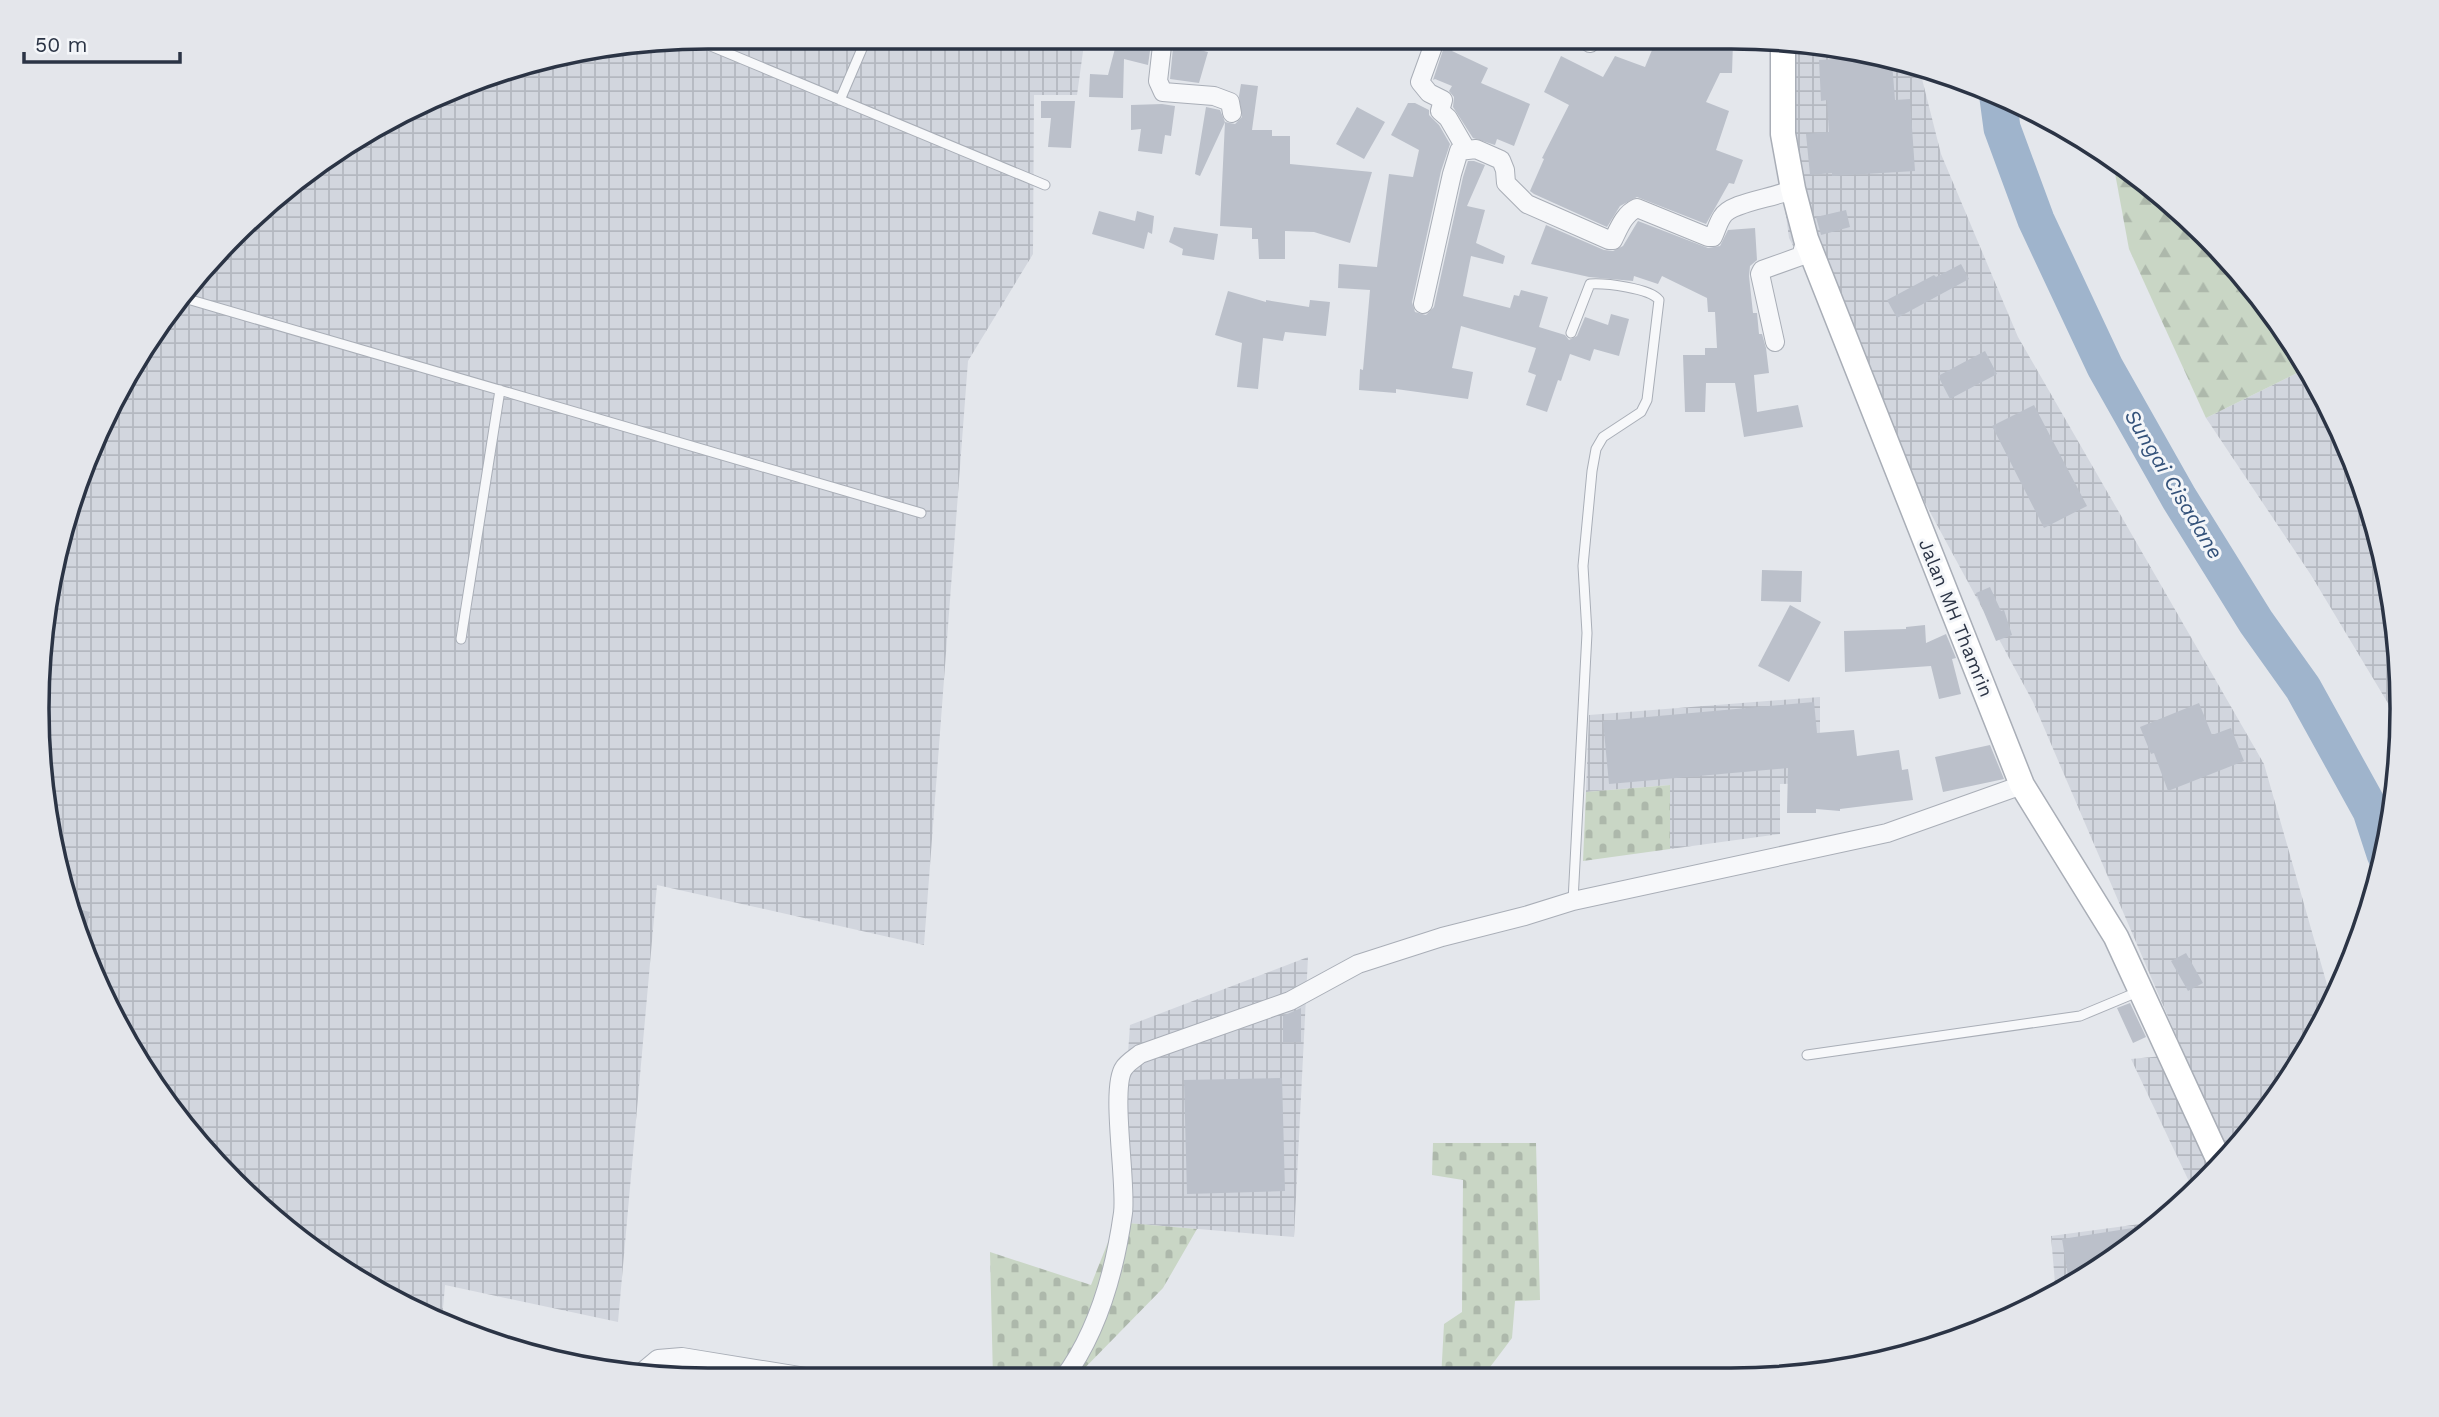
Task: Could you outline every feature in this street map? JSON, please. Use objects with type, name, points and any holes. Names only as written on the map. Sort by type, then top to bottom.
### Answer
[{"type":"street","points":[[1162,49],[1158,80],[1163,92],[1214,96],[1230,103],[1232,113]]},
{"type":"street","points":[[1432,49],[1420,82],[1429,93],[1443,100],[1440,111],[1448,118],[1466,149]]},
{"type":"street","name":"Jalan MH Thamrin","points":[[1783,51],[1783,134],[1788,192],[1803,248],[2022,785],[2116,937],[2216,1154]]},
{"type":"street","points":[[1423,304],[1459,151],[1476,149],[1501,160],[1506,183],[1527,204],[1609,240],[1613,240],[1621,223],[1637,208],[1713,237],[1723,214],[1734,207],[1788,192]]},
{"type":"street","points":[[1775,342],[1760,274],[1762,270],[1776,265],[1803,248]]},
{"type":"street","points":[[1071,1368],[1078,1359],[1109,1283],[1123,1210],[1118,1093],[1122,1069],[1140,1054],[1290,1001],[1358,964],[1442,937],[1573,901],[1887,833],[2022,785]]},
{"type":"street","points":[[649,1365],[658,1359],[682,1357],[750,1368]]},
{"type":"lane","points":[[718,49],[1045,185]]},
{"type":"lane","points":[[840,100],[861,49]]},
{"type":"lane","points":[[1571,333],[1590,284],[1639,289],[1656,295],[1659,300],[1645,406],[1641,412],[1603,437],[1596,449],[1592,471],[1583,566],[1587,633],[1573,901]]},
{"type":"lane","points":[[191,300],[921,513]]},
{"type":"lane","points":[[461,639],[500,390]]},
{"type":"lane","points":[[1807,1055],[2080,1016],[2140,991]]},
{"type":"shaded area","points":[[1083,49],[1077,95],[1034,95],[1033,254],[968,361],[924,945],[657,885],[618,1322],[445,1285],[443,1312],[379,1280],[307,1232],[242,1175],[185,1110],[160,1075],[137,1038],[99,961],[71,879],[55,795],[50,752],[50,665],[71,538],[99,456],[117,417],[137,379],[185,307],[242,242],[307,185],[342,160],[379,137],[456,99],[538,71],[665,50]]},
{"type":"shaded area","points":[[1774,50],[1859,62],[1922,78],[1941,154],[2018,337],[2264,764],[2328,987],[2279,1075],[2254,1110],[2189,1182],[2131,1059],[2184,1054],[2033,702],[1924,501],[1789,238],[1770,98]]},
{"type":"shaded area","points":[[2298,372],[2340,456],[2368,538],[2384,622],[2390,707],[2311,575],[2206,418]]},
{"type":"shaded area","points":[[1820,697],[1820,783],[1780,784],[1780,834],[1670,849],[1669,785],[1586,792],[1589,715]]},
{"type":"shaded area","points":[[1308,957],[1294,1237],[1116,1222],[1130,1025]]},
{"type":"shaded area","points":[[2142,1224],[2097,1257],[2055,1283],[2051,1236]]},
{"type":"green space","points":[[2115,173],[2197,242],[2254,307],[2298,372],[2206,418],[2129,249]]},
{"type":"green space","points":[[1670,785],[1670,849],[1583,861],[1586,792]]},
{"type":"green space","points":[[1433,1143],[1536,1143],[1540,1300],[1515,1301],[1512,1338],[1489,1368],[1442,1368],[1444,1324],[1462,1312],[1463,1180],[1432,1175]]},
{"type":"green space","points":[[1116,1222],[1197,1229],[1163,1288],[1085,1368],[993,1368],[990,1252],[1091,1285]]},
{"type":"building","points":[[1115,49],[1150,49],[1148,65],[1124,59],[1123,98],[1089,97],[1090,74],[1108,75]]},
{"type":"building","points":[[1173,49],[1200,49],[1208,52],[1199,83],[1170,79]]},
{"type":"building","points":[[1443,49],[1453,49],[1452,51],[1488,68],[1481,83],[1530,104],[1514,146],[1497,139],[1495,145],[1473,138],[1453,107],[1454,97],[1449,91],[1452,86],[1433,80]]},
{"type":"building","points":[[1652,49],[1733,49],[1732,73],[1720,73],[1706,102],[1729,111],[1716,150],[1743,160],[1734,184],[1729,183],[1706,224],[1637,197],[1620,206],[1607,227],[1530,191],[1544,159],[1542,158],[1569,105],[1544,92],[1561,56],[1603,77],[1615,56],[1645,67]]},
{"type":"building","points":[[1840,59],[1893,69],[1895,100],[1910,99],[1915,171],[1810,175],[1806,134],[1829,132],[1827,100],[1821,101],[1819,60]]},
{"type":"building","points":[[1241,84],[1258,86],[1252,130],[1272,130],[1272,136],[1290,136],[1290,164],[1372,172],[1350,243],[1314,232],[1285,231],[1285,259],[1259,259],[1258,239],[1252,239],[1252,228],[1220,226],[1225,122],[1235,124],[1242,117],[1239,96]]},
{"type":"building","points":[[1041,101],[1075,101],[1071,148],[1048,147],[1051,118],[1041,118]]},
{"type":"building","points":[[1408,103],[1415,103],[1429,110],[1429,115],[1439,125],[1450,144],[1441,171],[1412,302],[1415,312],[1426,315],[1434,307],[1463,177],[1468,161],[1474,161],[1485,165],[1467,206],[1485,210],[1476,243],[1505,256],[1503,264],[1471,256],[1463,296],[1510,308],[1514,295],[1519,296],[1521,290],[1548,297],[1539,327],[1565,335],[1569,340],[1577,336],[1585,317],[1608,325],[1611,314],[1629,319],[1619,356],[1594,349],[1590,361],[1570,354],[1547,412],[1526,405],[1536,375],[1528,372],[1536,348],[1461,326],[1452,368],[1473,372],[1468,399],[1396,389],[1396,393],[1359,390],[1370,290],[1338,288],[1339,264],[1377,267],[1389,174],[1413,177],[1419,150],[1391,135]]},
{"type":"building","points":[[1131,105],[1175,106],[1171,136],[1165,135],[1162,154],[1138,151],[1141,129],[1131,130]]},
{"type":"building","points":[[1206,107],[1220,110],[1225,122],[1200,176],[1195,174]]},
{"type":"building","points":[[1357,107],[1385,122],[1364,159],[1336,144]]},
{"type":"building","points":[[1846,210],[1850,227],[1821,235],[1816,217]]},
{"type":"building","points":[[1099,211],[1135,221],[1137,211],[1154,216],[1152,234],[1148,232],[1144,249],[1092,234]]},
{"type":"building","points":[[1638,221],[1708,248],[1720,246],[1728,230],[1755,228],[1757,260],[1750,266],[1749,276],[1753,313],[1757,313],[1759,334],[1762,334],[1766,348],[1769,373],[1754,375],[1757,412],[1798,405],[1803,427],[1744,437],[1735,383],[1706,383],[1705,412],[1685,412],[1683,355],[1705,355],[1705,348],[1717,348],[1715,312],[1708,312],[1707,298],[1662,276],[1658,284],[1634,276],[1633,281],[1589,277],[1531,264],[1546,225],[1604,250],[1613,251],[1623,246]]},
{"type":"building","points":[[1174,227],[1218,234],[1214,260],[1182,255],[1183,249],[1169,242]]},
{"type":"building","points":[[1961,264],[1969,279],[1897,318],[1887,300]]},
{"type":"building","points":[[1228,291],[1266,302],[1309,307],[1310,300],[1330,302],[1326,336],[1285,332],[1283,341],[1263,338],[1258,389],[1237,387],[1242,343],[1215,335]]},
{"type":"building","points":[[1985,351],[1997,374],[1950,399],[1938,376]]},
{"type":"building","points":[[2034,405],[2087,506],[2044,528],[1992,426]]},
{"type":"building","points":[[1762,570],[1802,571],[1801,602],[1761,601]]},
{"type":"building","points":[[1990,587],[2001,611],[2004,610],[2012,635],[1996,641],[1976,593]]},
{"type":"building","points":[[1790,605],[1821,622],[1789,682],[1758,666]]},
{"type":"building","points":[[1925,625],[1926,643],[1946,634],[1956,658],[1952,659],[1961,694],[1939,699],[1931,666],[1845,672],[1844,631],[1906,629]]},
{"type":"building","points":[[1814,702],[1817,733],[1854,730],[1857,756],[1899,750],[1902,770],[1908,769],[1913,800],[1840,811],[1816,809],[1816,813],[1787,813],[1788,768],[1609,784],[1603,721]]},
{"type":"building","points":[[2199,703],[2212,735],[2231,728],[2244,761],[2168,791],[2154,753],[2151,754],[2140,727]]},
{"type":"building","points":[[1990,745],[2004,779],[1943,792],[1935,757]]},
{"type":"building","points":[[81,910],[90,912],[87,927]]},
{"type":"building","points":[[2186,953],[2203,983],[2188,991],[2171,961]]},
{"type":"building","points":[[2130,1003],[2146,1037],[2133,1043],[2117,1008]]},
{"type":"building","points":[[1301,1008],[1301,1042],[1283,1042],[1283,1016]]},
{"type":"building","points":[[1282,1078],[1285,1191],[1187,1194],[1184,1080]]},
{"type":"building","points":[[2138,1227],[2068,1275],[2062,1239]]},
{"type":"waterway","name":"Sungai Cisadane","points":[[1999,106],[2002,128],[2036,220],[2105,367],[2179,498],[2256,622],[2303,688],[2371,811],[2378,832]]}]
